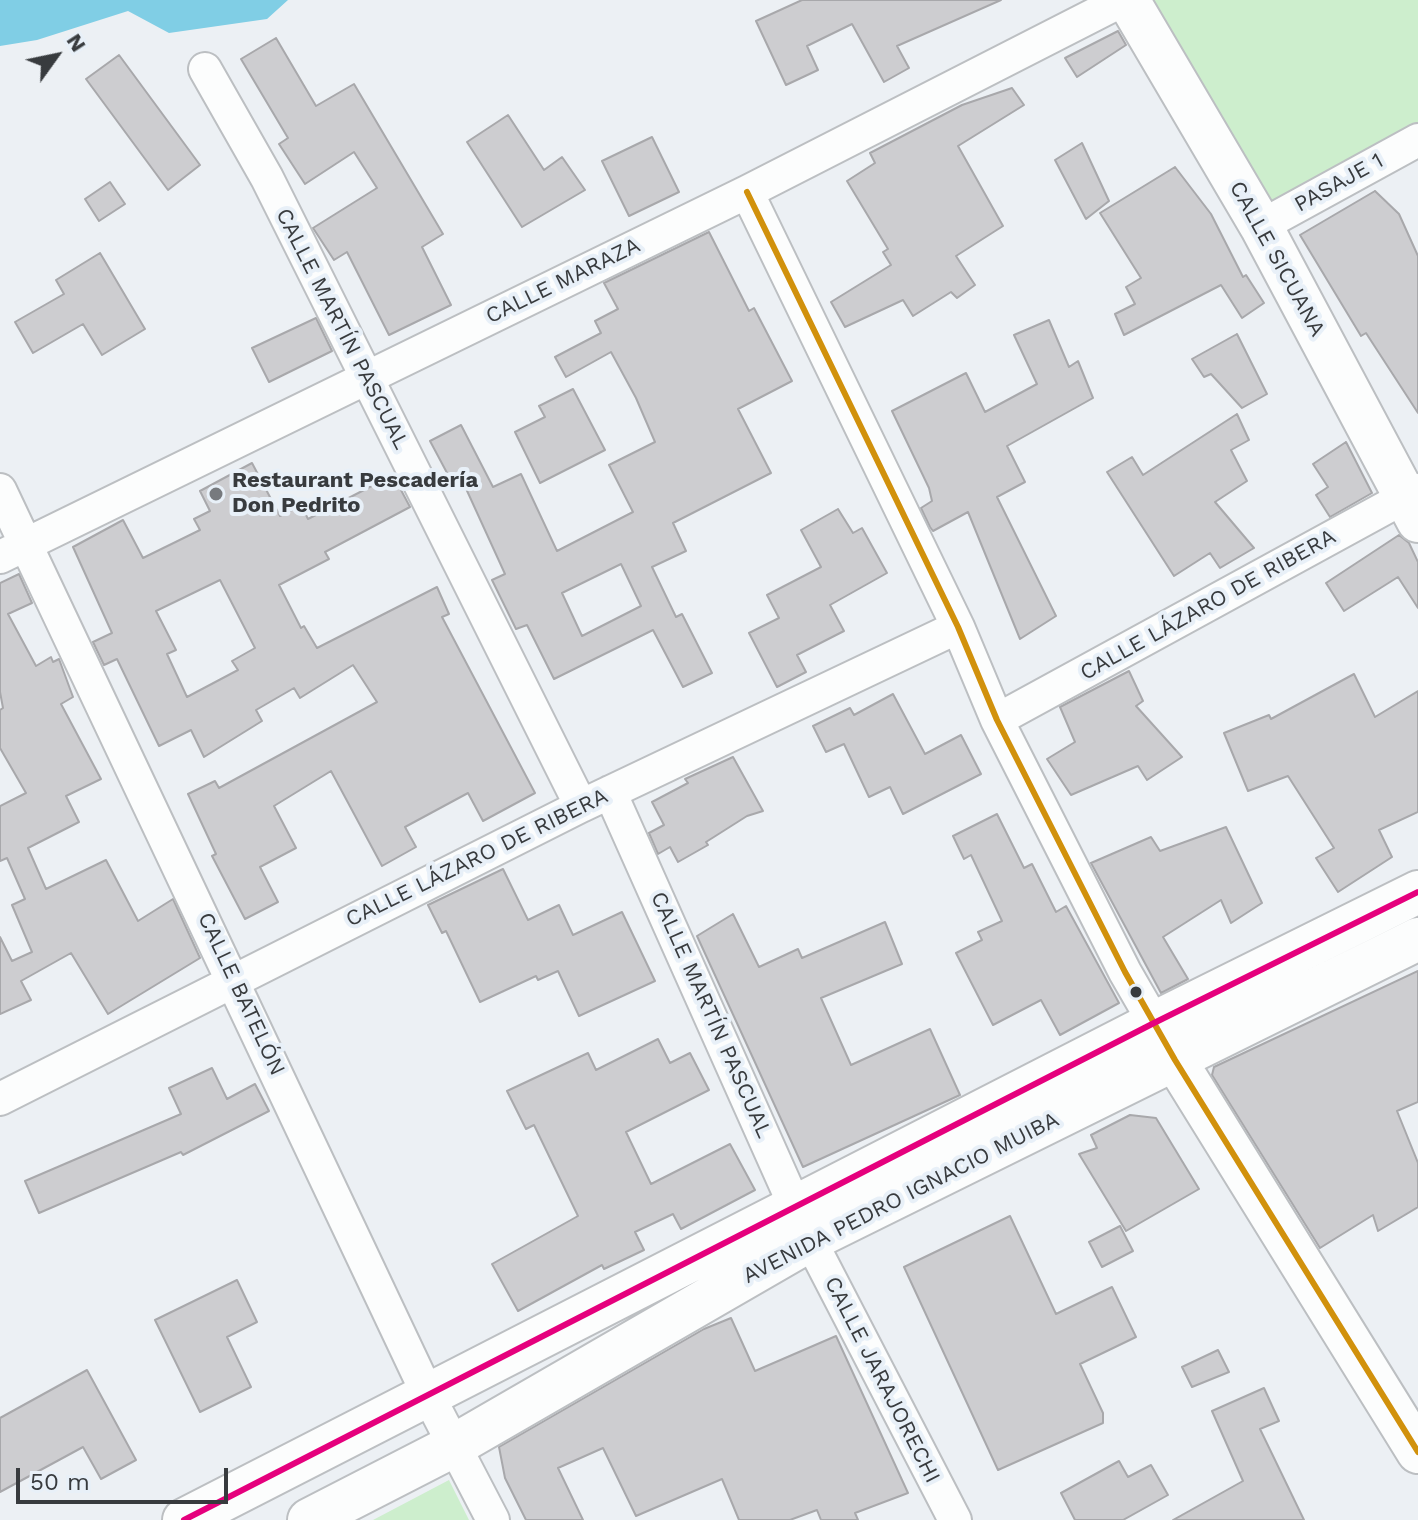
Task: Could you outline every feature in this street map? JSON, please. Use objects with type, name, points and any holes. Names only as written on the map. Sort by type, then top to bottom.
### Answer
[{"type":"main road","name":"CALLE SICUANA","points":[[1126,0],[1261,226],[1414,503]]},
{"type":"main road","name":"AVENIDA PEDRO IGNACIO MUIBA","points":[[309,1520],[455,1445],[803,1223],[1154,1023],[1418,892]]},
{"type":"main road","name":"AVENIDA PEDRO IGNACIO MUIBA","points":[[184,1520],[429,1397],[803,1223],[1175,1060],[1418,939]]},
{"type":"main road","points":[[1175,1060],[1418,1452]]},
{"type":"street","name":"CALLE MARAZA","points":[[14,550],[747,192],[1126,0]]},
{"type":"street","name":"CALLE MARTÍN PASCUAL","points":[[205,69],[267,178],[581,806]]},
{"type":"street","name":"PASAJE 1","points":[[1261,226],[1418,140]]},
{"type":"street","points":[[747,192],[958,627],[997,720],[1175,1060]]},
{"type":"street","name":"CALLE BATELÓN","points":[[0,490],[14,550],[233,978],[429,1397],[493,1520]]},
{"type":"street","name":"CALLE LÁZARO DE RIBERA","points":[[997,720],[1414,503]]},
{"type":"street","name":"CALLE LÁZARO DE RIBERA","points":[[0,1099],[233,978],[581,806],[958,627]]},
{"type":"street","name":"CALLE MARTÍN PASCUAL","points":[[610,792],[803,1223]]},
{"type":"street","name":"CALLE JARAJORECHI","points":[[803,1223],[955,1520]]},
{"type":"green space","points":[[1150,0],[1418,0],[1418,124],[1270,204]]},
{"type":"green space","points":[[449,1480],[469,1520],[373,1520]]},
{"type":"water","points":[[0,0],[288,0],[267,19],[169,33],[128,11],[37,40],[0,46]]},
{"type":"building","points":[[802,0],[1001,0],[897,46],[909,68],[884,82],[852,24],[807,46],[818,70],[786,85],[756,21]]},
{"type":"building","points":[[1118,31],[1126,45],[1077,77],[1065,58]]},
{"type":"building","points":[[276,38],[316,106],[354,84],[443,234],[422,247],[451,305],[389,335],[347,252],[334,260],[313,228],[377,188],[354,152],[305,184],[279,144],[288,138],[241,59]]},
{"type":"building","points":[[119,55],[200,165],[168,190],[86,79]]},
{"type":"building","points":[[1012,88],[1024,105],[958,146],[1003,226],[956,256],[975,285],[957,298],[951,292],[913,316],[903,300],[845,327],[831,302],[891,265],[883,252],[888,249],[847,181],[875,163],[870,153],[962,105]]},
{"type":"building","points":[[508,115],[544,170],[562,157],[585,190],[522,227],[467,142]]},
{"type":"building","points":[[652,137],[679,192],[629,216],[602,161]]},
{"type":"building","points":[[1082,143],[1109,201],[1086,219],[1055,160]]},
{"type":"building","points":[[1175,167],[1211,214],[1243,277],[1246,275],[1264,303],[1242,318],[1221,285],[1124,335],[1115,314],[1135,304],[1126,287],[1141,278],[1100,213]]},
{"type":"building","points":[[110,182],[125,204],[99,221],[85,199]]},
{"type":"building","points":[[1375,191],[1399,214],[1418,256],[1418,413],[1366,333],[1361,336],[1300,235]]},
{"type":"building","points":[[709,232],[749,311],[754,308],[792,381],[738,409],[771,473],[673,523],[686,551],[652,567],[676,617],[682,614],[712,673],[683,687],[653,630],[554,679],[527,625],[516,629],[492,580],[505,574],[463,482],[454,486],[430,441],[461,425],[493,487],[521,474],[557,551],[633,512],[609,465],[655,442],[636,398],[611,352],[566,377],[555,357],[601,333],[595,321],[618,309],[604,283]],"holes":[[[621,564],[641,606],[582,636],[562,593]]]},
{"type":"building","points":[[100,253],[145,329],[102,355],[83,324],[33,353],[15,322],[64,294],[56,280]]},
{"type":"building","points":[[316,318],[332,351],[269,382],[252,348]]},
{"type":"building","points":[[1049,320],[1069,367],[1078,361],[1093,398],[1007,446],[1025,482],[997,497],[1056,616],[1020,639],[968,512],[933,531],[930,527],[921,508],[932,501],[929,488],[892,411],[966,373],[985,412],[1037,384],[1014,335]]},
{"type":"building","points":[[1237,334],[1267,394],[1242,408],[1211,374],[1204,377],[1192,359]]},
{"type":"building","points":[[573,389],[605,450],[540,483],[515,432],[545,417],[539,406]]},
{"type":"building","points":[[1237,414],[1249,440],[1231,450],[1247,481],[1215,502],[1254,548],[1220,568],[1210,553],[1174,576],[1107,472],[1132,457],[1143,475]]},
{"type":"building","points":[[1346,442],[1372,493],[1330,517],[1316,495],[1328,487],[1313,464]]},
{"type":"building","points":[[252,463],[280,516],[301,505],[308,519],[393,475],[410,507],[325,552],[329,559],[279,585],[301,628],[304,626],[317,648],[437,587],[449,614],[442,617],[535,793],[483,821],[468,793],[405,827],[416,847],[382,866],[331,771],[274,806],[296,848],[260,867],[278,902],[245,919],[212,856],[216,854],[188,794],[215,781],[219,788],[377,702],[353,665],[300,698],[294,688],[256,710],[262,721],[204,757],[191,730],[159,746],[117,659],[104,665],[93,642],[112,633],[73,547],[123,520],[143,558],[200,530],[194,519],[210,511],[200,491]],"holes":[[[220,580],[255,648],[232,661],[238,670],[187,697],[167,654],[176,650],[156,611]]]},
{"type":"building","points":[[838,509],[853,533],[862,528],[887,573],[830,605],[844,631],[797,655],[806,672],[777,687],[749,633],[779,618],[767,595],[821,567],[801,530]]},
{"type":"building","points":[[1399,535],[1409,543],[1418,562],[1418,608],[1398,577],[1344,611],[1326,583]]},
{"type":"building","points":[[19,574],[32,603],[8,614],[36,666],[51,657],[53,662],[59,659],[73,697],[61,704],[101,779],[66,796],[79,822],[28,848],[46,889],[106,860],[138,921],[173,899],[200,958],[108,1014],[71,953],[21,981],[31,1000],[0,1014],[0,937],[12,961],[32,952],[12,905],[25,899],[7,858],[0,861],[0,806],[26,793],[0,748],[0,710],[3,708],[0,692],[0,583]]},
{"type":"building","points":[[1129,671],[1143,701],[1136,706],[1182,757],[1147,780],[1138,766],[1071,795],[1047,759],[1075,742],[1060,707]]},
{"type":"building","points":[[1354,674],[1375,717],[1418,691],[1418,812],[1379,830],[1392,857],[1338,892],[1316,858],[1334,848],[1288,776],[1248,791],[1224,733],[1269,715],[1271,719]]},
{"type":"building","points":[[893,694],[925,754],[961,735],[981,774],[903,814],[890,787],[869,797],[844,744],[826,752],[813,726],[850,708],[854,715]]},
{"type":"building","points":[[733,757],[763,811],[747,816],[706,842],[708,845],[678,862],[670,847],[658,854],[649,833],[664,825],[652,802],[688,783],[685,779]]},
{"type":"building","points":[[997,814],[1024,868],[1032,864],[1056,912],[1066,906],[1119,1003],[1060,1035],[1041,1000],[993,1025],[956,953],[982,940],[978,932],[1002,921],[971,855],[964,859],[953,836]]},
{"type":"building","points":[[1226,827],[1262,903],[1231,923],[1221,900],[1163,937],[1188,979],[1161,993],[1091,863],[1151,837],[1160,851]]},
{"type":"building","points":[[503,869],[528,920],[559,905],[573,935],[622,912],[655,981],[579,1016],[558,971],[538,980],[536,976],[480,1002],[446,931],[442,933],[428,905]]},
{"type":"building","points":[[733,914],[759,967],[798,949],[802,958],[885,922],[902,964],[821,998],[851,1065],[930,1029],[960,1095],[803,1167],[697,936]]},
{"type":"building","points":[[1418,971],[1418,1102],[1397,1111],[1418,1163],[1418,1207],[1378,1231],[1373,1215],[1320,1248],[1212,1075],[1214,1067]]},
{"type":"building","points":[[658,1039],[670,1063],[690,1053],[709,1090],[626,1132],[651,1184],[730,1144],[755,1190],[681,1229],[673,1214],[635,1232],[644,1250],[604,1269],[602,1265],[518,1311],[492,1264],[578,1216],[534,1125],[526,1129],[507,1091],[588,1053],[596,1070]]},
{"type":"building","points":[[212,1068],[227,1099],[255,1084],[269,1111],[183,1155],[181,1152],[39,1213],[25,1181],[181,1114],[169,1088]]},
{"type":"building","points":[[1130,1115],[1156,1118],[1199,1189],[1126,1231],[1079,1154],[1097,1148],[1091,1135]]},
{"type":"building","points":[[1010,1216],[1056,1314],[1112,1287],[1136,1337],[1080,1364],[1103,1413],[1103,1423],[998,1470],[904,1267]]},
{"type":"building","points":[[1120,1226],[1133,1251],[1102,1267],[1089,1242]]},
{"type":"building","points":[[237,1280],[257,1322],[227,1337],[251,1387],[200,1412],[155,1320]]},
{"type":"building","points":[[731,1318],[755,1371],[836,1336],[908,1493],[855,1513],[858,1520],[821,1520],[817,1510],[790,1520],[739,1520],[722,1479],[636,1516],[603,1448],[558,1468],[583,1520],[526,1520],[505,1478],[499,1447],[704,1329]]},
{"type":"building","points":[[1218,1350],[1229,1372],[1192,1387],[1182,1367]]},
{"type":"building","points":[[87,1370],[136,1460],[101,1479],[83,1447],[0,1492],[0,1418]]},
{"type":"building","points":[[1264,1388],[1279,1421],[1260,1429],[1304,1520],[1173,1520],[1243,1481],[1212,1411]]},
{"type":"building","points":[[1119,1461],[1128,1477],[1151,1465],[1168,1495],[1123,1520],[1075,1520],[1061,1493]]},
{"type":"transit line","points":[[747,192],[958,627],[997,720],[1125,972],[1175,1060],[1418,1452]]},
{"type":"transit line","points":[[184,1520],[1154,1023],[1418,892]]},
{"type":"place","name":"Restaurant Pescadería Don Pedrito","points":[[216,494]]}]
